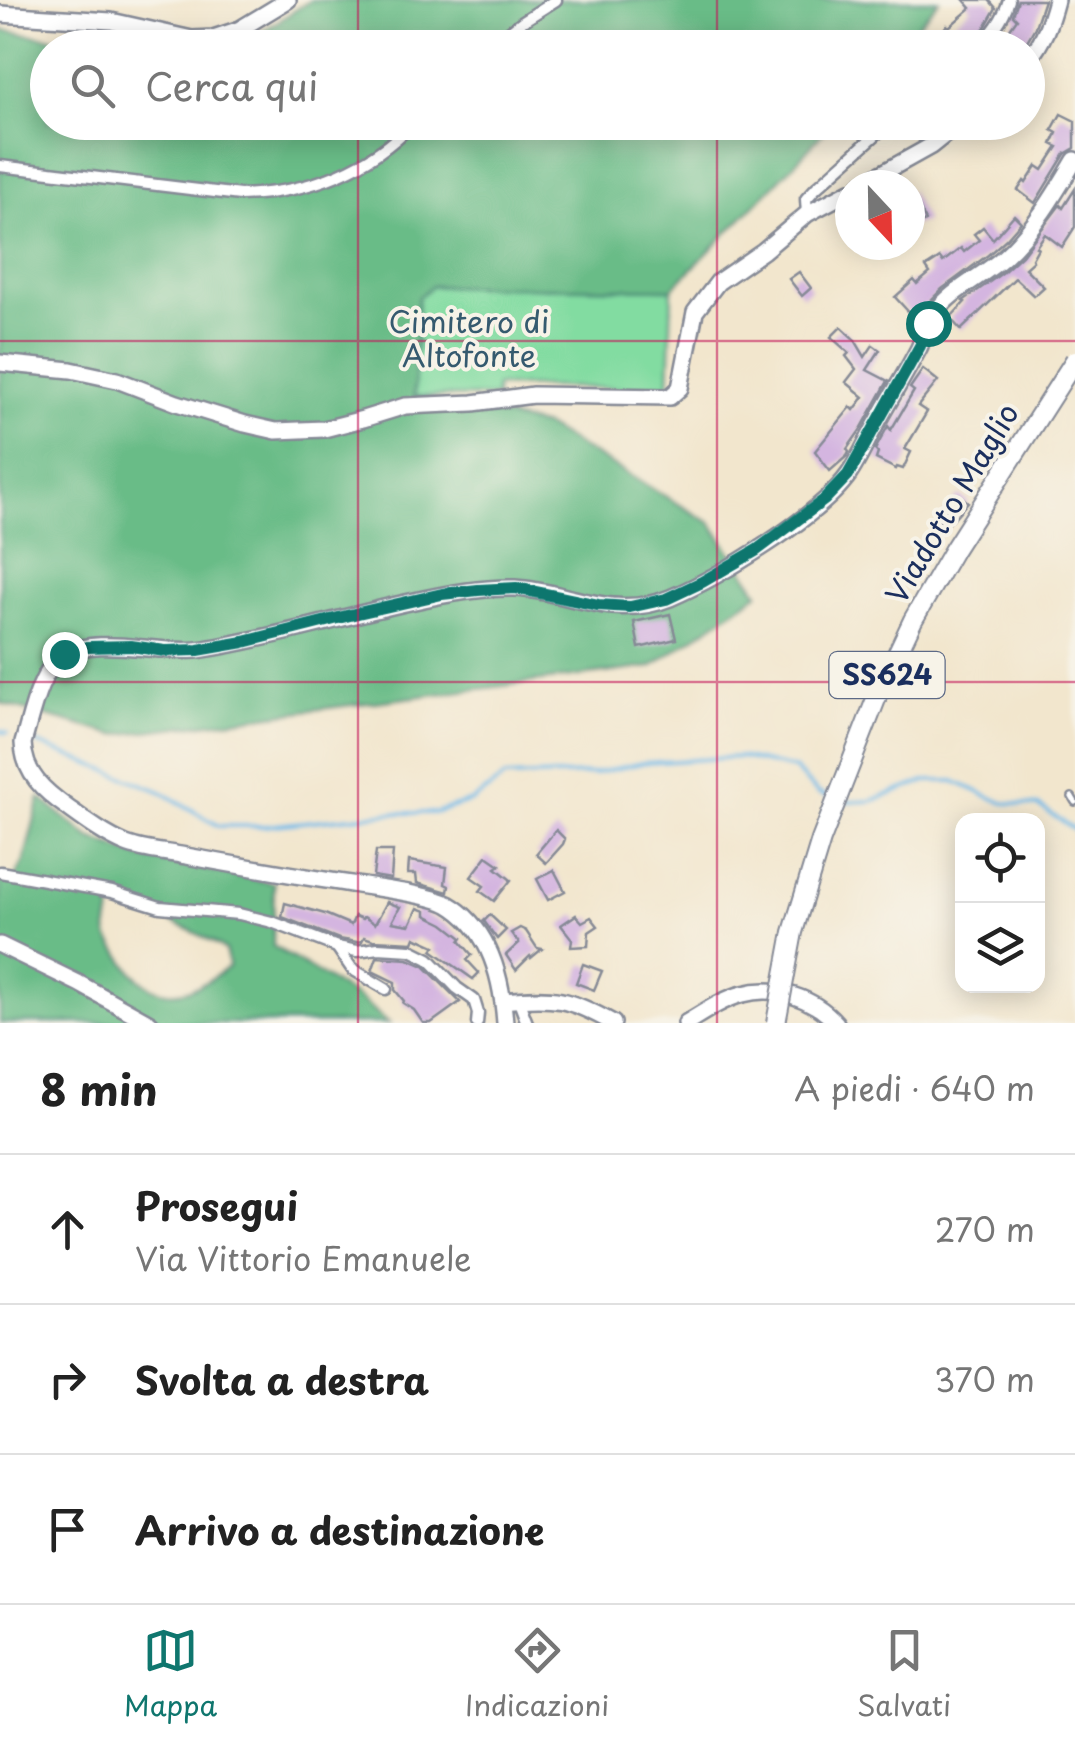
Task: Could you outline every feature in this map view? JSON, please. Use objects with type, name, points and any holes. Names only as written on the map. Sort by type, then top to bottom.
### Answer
[{"type":"main road","points":[[234,30],[288,0]]},
{"type":"main road","points":[[1045,35],[1056,0]]},
{"type":"main road","points":[[0,14],[111,21],[152,30]]},
{"type":"main road","points":[[888,170],[938,140]]},
{"type":"main road","points":[[505,1023],[511,1000],[488,950],[477,932],[447,904],[379,888],[249,869],[127,845],[61,804],[35,781],[25,764],[23,743],[48,669],[64,654],[87,647],[198,650],[442,594],[516,588],[598,605],[630,607],[666,599],[702,582],[757,550],[824,500],[848,475],[934,314],[961,288],[1003,258],[1029,229],[1075,160]]},
{"type":"main road","points":[[0,363],[71,370],[118,380],[177,403],[276,431],[324,428],[405,406],[473,404],[533,394],[670,397],[680,388],[695,312],[718,282],[807,214],[835,199]]},
{"type":"main road","name":"Viadotto Maglio","points":[[776,1023],[793,932],[821,840],[878,694],[913,620],[954,549],[1075,360]]},
{"type":"main road","points":[[0,946],[150,1023]]},
{"type":"main road","points":[[686,1023],[742,994],[768,992],[795,995],[836,1023]]},
{"type":"main road","points":[[511,1000],[544,998],[577,1004],[613,1023]]},
{"type":"street","points":[[510,30],[556,0]]},
{"type":"street","points":[[994,30],[1009,0]]},
{"type":"street","points":[[0,166],[240,195],[276,194],[352,170],[395,140]]},
{"type":"street","points":[[807,214],[806,199],[870,140]]},
{"type":"street","points":[[0,872],[112,892],[160,907],[240,914],[338,948],[410,950],[428,959],[474,1000],[476,1023]]},
{"type":"street","points":[[338,948],[352,969],[386,988]]},
{"type":"street","points":[[511,1000],[527,1023]]},
{"type":"green space","points":[[311,0],[939,0],[913,30],[264,30]]},
{"type":"green space","points":[[0,30],[30,35],[30,140],[816,140],[672,289],[432,286],[418,297],[414,396],[545,426],[711,523],[759,593],[651,667],[115,735],[0,703]]},
{"type":"green space","name":"Cimitero di Altofonte","points":[[432,286],[672,289],[669,389],[496,386],[496,397],[414,396],[418,297]]},
{"type":"green space","points":[[40,798],[90,838],[143,858],[274,883],[273,946],[360,999],[389,1023],[0,1023],[0,878],[14,880],[24,861]],"holes":[[[113,904],[199,934],[225,950],[229,966],[185,991],[158,990],[145,983],[108,936]]]},
{"type":"building","points":[[964,0],[989,0],[996,8],[982,30],[943,30],[947,25],[971,8]]},
{"type":"building","points":[[1018,0],[1044,0],[1033,30],[1009,30],[1017,19],[1013,15]]},
{"type":"building","points":[[1061,114],[1075,121],[1075,148],[1065,154],[1035,203],[1018,190],[1037,166],[1043,170],[1058,147],[1052,144],[1057,133],[1052,130]]},
{"type":"building","points":[[1075,189],[1075,227],[1062,247],[1045,234],[1033,261],[1025,268],[1044,287],[1034,296],[1015,278],[961,330],[950,318],[963,301],[1022,255]]},
{"type":"building","points":[[1014,215],[1021,222],[1006,239],[942,289],[916,320],[895,297],[914,280],[917,284],[930,273],[926,267],[940,258],[943,262],[961,248],[964,252],[979,240],[974,234],[983,227],[993,239]]},
{"type":"building","points":[[799,272],[811,288],[802,296],[789,279]]},
{"type":"building","points":[[841,327],[865,357],[873,345],[880,350],[867,370],[888,381],[847,449],[847,456],[830,471],[815,451],[864,397],[846,382],[856,369],[846,356],[849,353],[831,337]]},
{"type":"building","points":[[923,369],[938,381],[918,406],[927,412],[905,449],[911,452],[903,469],[896,469],[876,459],[875,450],[888,426],[891,430]]},
{"type":"building","points":[[959,495],[968,502],[945,528],[939,519]]},
{"type":"building","points":[[670,614],[676,639],[639,648],[634,622]]},
{"type":"building","points":[[556,830],[565,839],[546,863],[536,854]]},
{"type":"building","points":[[376,851],[393,851],[391,879],[373,876]]},
{"type":"building","points":[[487,856],[511,880],[494,901],[480,891],[484,886],[471,877]]},
{"type":"building","points":[[409,861],[447,867],[448,892],[417,883],[416,874],[408,874]]},
{"type":"building","points":[[554,870],[565,891],[548,900],[537,879]]},
{"type":"building","points":[[387,902],[400,907],[392,922],[410,925],[418,908],[444,924],[462,938],[460,941],[472,955],[467,960],[479,973],[473,979],[432,950],[435,946],[415,937],[413,942],[364,937],[357,942],[282,917],[285,903],[351,925],[355,916],[375,924]]},
{"type":"building","points":[[490,915],[506,930],[497,939],[484,921]]},
{"type":"building","points":[[576,915],[582,922],[591,917],[598,926],[589,932],[588,946],[571,947],[572,939],[561,925]]},
{"type":"building","points":[[520,928],[542,949],[516,970],[506,955],[519,943],[511,933]]},
{"type":"building","points":[[377,957],[408,959],[424,966],[460,1002],[431,1023],[423,1023],[403,1003],[395,982],[372,971]]},
{"type":"building","points":[[583,964],[602,971],[594,990],[576,983]]},
{"type":"waterway","points":[[0,731],[7,733]]},
{"type":"waterway","points":[[36,743],[160,791],[219,826],[434,813],[472,801],[505,777],[591,774],[642,763],[741,757],[794,769],[818,793],[829,797]]},
{"type":"waterway","points":[[842,802],[871,801],[926,781],[954,781],[1003,803],[1039,806],[1075,830]]},
{"type":"route","points":[[64,654],[87,647],[198,650],[442,594],[478,590],[516,588],[598,605],[630,607],[666,599],[757,550],[824,500],[848,475],[920,346],[928,323]]}]
